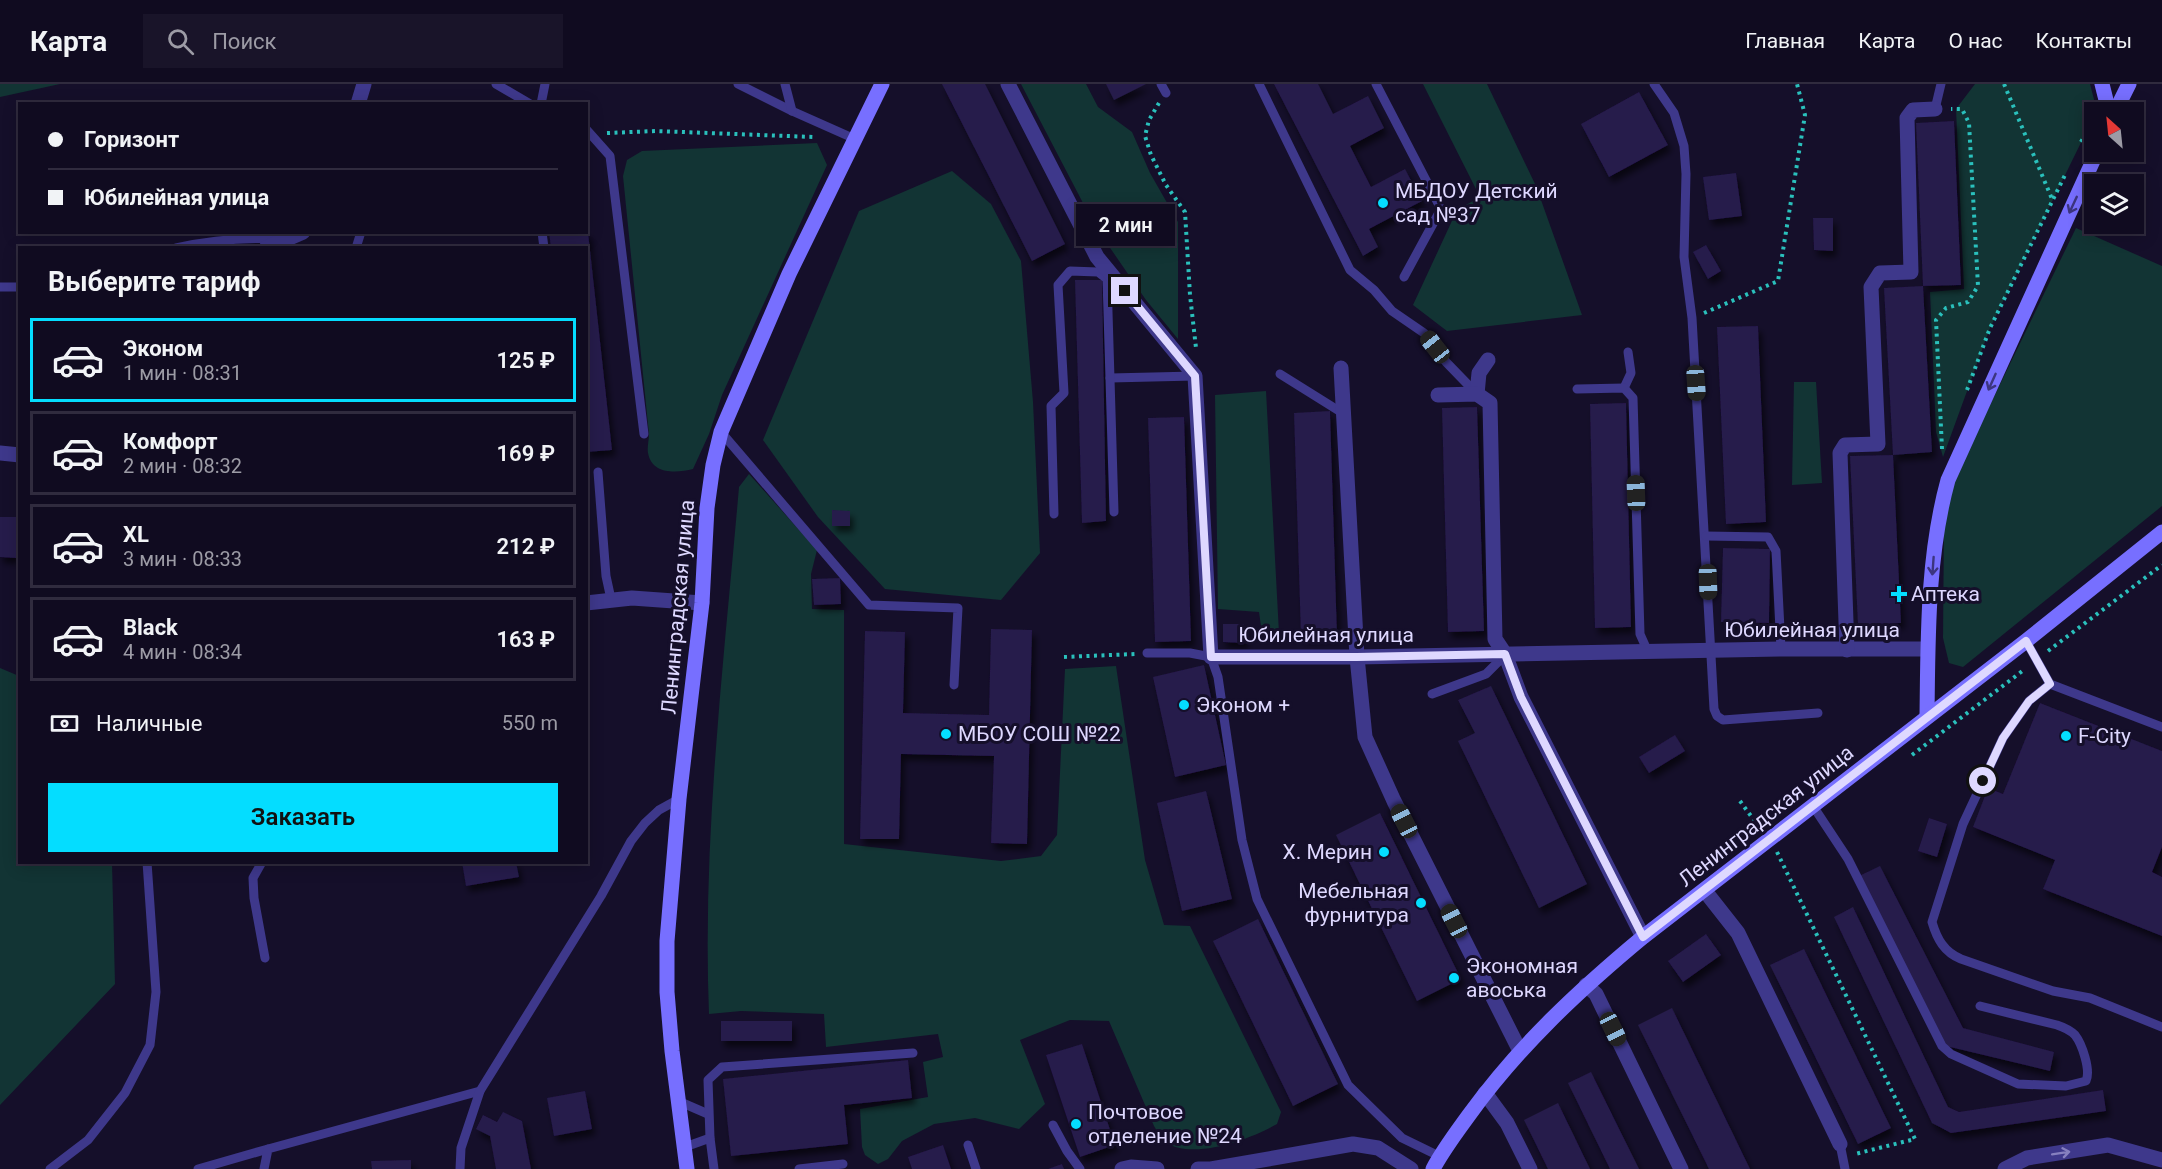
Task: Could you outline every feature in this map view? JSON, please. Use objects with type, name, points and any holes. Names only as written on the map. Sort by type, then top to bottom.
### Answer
[{"type":"main road","name":"Ленинградская улица","points":[[687,1169],[669,1015],[667,941],[679,799],[702,603],[707,508],[721,432],[789,274],[882,84]]},
{"type":"main road","points":[[2102,84],[2106,102]]},
{"type":"main road","points":[[2120,102],[2129,84]]},
{"type":"main road","points":[[1927,717],[1927,649],[1935,540],[1948,480],[2092,162]]},
{"type":"main road","name":"Ленинградская улица","points":[[1436,1163],[1485,1093],[1520,1051],[1586,985],[1643,937],[2026,641],[2162,532]]},
{"type":"street","points":[[1008,84],[1093,264],[1195,376]]},
{"type":"street","points":[[1847,650],[1839,453],[1845,445],[1878,444],[1871,287],[1880,273],[1911,272],[1907,118],[1913,110],[1935,109]]},
{"type":"street","points":[[271,246],[296,236]]},
{"type":"street","points":[[1477,394],[1479,373],[1488,360]]},
{"type":"street","points":[[1341,368],[1357,657],[1365,737],[1399,812],[1520,1051]]},
{"type":"street","name":"Юбилейная улица","points":[[1195,376],[1211,657],[1927,649]]},
{"type":"street","points":[[1438,395],[1477,394],[1490,403],[1495,639],[1505,654],[1521,697],[1643,937]]},
{"type":"street","points":[[0,453],[18,455]]},
{"type":"street","points":[[588,606],[611,599],[632,598],[702,603]]},
{"type":"street","points":[[1705,891],[1738,933],[1842,1151]]},
{"type":"street","points":[[1586,985],[1596,994],[1681,1169]]},
{"type":"street","points":[[1485,1093],[1508,1123],[1530,1169]]},
{"type":"street","points":[[1198,1169],[1211,1169],[1353,1144],[1378,1148],[1411,1169]]},
{"type":"street","points":[[2005,1169],[2027,1158],[2108,1145],[2162,1160]]},
{"type":"street","points":[[1122,1169],[1131,1167],[1150,1169]]},
{"type":"lane","points":[[496,84],[527,102]]},
{"type":"lane","points":[[541,102],[545,84]]},
{"type":"lane","points":[[738,84],[855,139]]},
{"type":"lane","points":[[784,84],[792,111]]},
{"type":"lane","points":[[1161,84],[1166,93]]},
{"type":"lane","points":[[1259,84],[1350,270],[1374,290],[1392,310],[1424,333],[1446,362],[1477,394]]},
{"type":"lane","points":[[1376,84],[1441,209],[1404,277]]},
{"type":"lane","points":[[1654,84],[1674,113],[1684,146],[1686,184],[1684,257],[1692,318],[1714,708],[1717,716],[1723,720],[1818,713]]},
{"type":"lane","points":[[1935,109],[1941,84]]},
{"type":"lane","points":[[588,131],[610,156],[644,434]]},
{"type":"lane","points":[[185,246],[206,241],[247,237],[296,236]]},
{"type":"lane","points":[[1054,514],[1051,406],[1064,393],[1058,285],[1070,271],[1093,264],[1098,272],[1107,279],[1114,512]]},
{"type":"lane","points":[[0,287],[18,287]]},
{"type":"lane","points":[[1623,388],[1631,373],[1628,352]]},
{"type":"lane","points":[[1280,374],[1344,414]]},
{"type":"lane","points":[[1110,378],[1195,376]]},
{"type":"lane","points":[[1577,389],[1623,388],[1633,398],[1640,634],[1648,652]]},
{"type":"lane","points":[[721,432],[868,604],[958,608],[954,685]]},
{"type":"lane","points":[[598,472],[606,576],[611,599]]},
{"type":"lane","points":[[1706,536],[1768,537],[1776,551],[1781,649]]},
{"type":"lane","points":[[2026,641],[2050,684],[2162,727]]},
{"type":"lane","points":[[1147,653],[1201,654],[1211,657],[1218,677],[1242,840],[1257,899],[1348,1085],[1402,1138],[1436,1163]]},
{"type":"lane","points":[[1432,694],[1486,674],[1505,654]]},
{"type":"lane","points":[[2050,684],[2029,701],[2003,738],[1963,824],[1932,922],[1936,936],[1951,955],[2053,991],[2090,998],[2162,1028]]},
{"type":"lane","points":[[460,1169],[461,1148],[480,1090],[601,896],[631,841],[659,810],[679,799]]},
{"type":"lane","points":[[1813,806],[1848,859],[1942,1046],[1951,1054],[2018,1084],[2066,1086],[2086,1081],[2089,1076],[2083,1051],[2076,1036],[2069,1030],[1980,1006]]},
{"type":"lane","points":[[50,1169],[88,1140],[125,1094],[150,1045],[156,992],[147,864]]},
{"type":"lane","points":[[261,864],[253,878],[254,898],[265,958]]},
{"type":"lane","points":[[714,1169],[708,1114],[708,1080],[722,1067],[913,1053]]},
{"type":"lane","points":[[198,1169],[480,1090]]},
{"type":"lane","points":[[678,1101],[708,1114]]},
{"type":"lane","points":[[1053,1125],[1080,1169]]},
{"type":"lane","points":[[685,1148],[710,1138]]},
{"type":"lane","points":[[968,1145],[976,1169]]},
{"type":"lane","points":[[264,1169],[268,1149]]},
{"type":"lane","points":[[1842,1151],[1845,1169]]},
{"type":"lane","points":[[799,1169],[843,1164]]},
{"type":"path","points":[[1692,318],[1778,281],[1805,114],[1797,84]]},
{"type":"path","points":[[2004,84],[2052,200]]},
{"type":"path","points":[[1166,93],[1149,120],[1144,136],[1166,184],[1185,212],[1190,295],[1198,359],[1195,376]]},
{"type":"path","points":[[1935,109],[1962,109],[1969,123],[1978,286],[1968,302],[1946,308],[1936,320],[1942,457]]},
{"type":"path","points":[[623,132],[820,138]]},
{"type":"path","points":[[2037,660],[2162,565]]},
{"type":"path","points":[[1064,657],[1147,653]]},
{"type":"path","points":[[1779,854],[1915,1139],[1842,1151]]},
{"type":"green space","points":[[0,84],[60,84],[0,97]]},
{"type":"green space","points":[[1021,84],[1086,84],[1098,107],[1132,132],[1150,173],[1178,222],[1178,339],[1146,300],[1095,226]]},
{"type":"green space","points":[[1423,84],[1487,84],[1536,186],[1582,315],[1447,331],[1413,305],[1457,210],[1480,197]]},
{"type":"green space","points":[[1975,84],[2090,84],[2095,102],[2084,102],[2084,136],[1990,328],[1943,457],[1936,432],[1930,292],[1964,289],[1956,109]]},
{"type":"green space","points":[[817,143],[827,165],[722,395],[709,434],[693,469],[666,471],[660,469],[650,460],[648,451],[649,434],[623,176],[627,160],[642,151]]},
{"type":"green space","points":[[952,171],[991,204],[1021,261],[1033,402],[1040,553],[1001,600],[885,589],[818,517],[763,440],[859,211]]},
{"type":"green space","points":[[2076,228],[2084,232],[2084,234],[2090,234],[2162,266],[2162,506],[1963,667],[1949,663],[1943,638],[1944,521],[1953,481]]},
{"type":"green space","points":[[1794,382],[1816,382],[1822,483],[1792,485]]},
{"type":"green space","points":[[1266,391],[1279,633],[1262,633],[1259,612],[1218,609],[1215,395]]},
{"type":"green space","points":[[749,474],[817,550],[811,574],[812,609],[844,610],[844,844],[1001,861],[1041,856],[1057,835],[1065,669],[1116,666],[1145,860],[1164,925],[1190,926],[1281,1112],[1277,1124],[1238,1141],[1206,1149],[1177,1147],[1165,1142],[1154,1126],[1109,1021],[1070,1020],[1020,1040],[1045,1104],[1019,1129],[975,1118],[934,1124],[902,1141],[888,1159],[878,1164],[865,1155],[862,1147],[860,1109],[928,1097],[923,1062],[943,1057],[938,1034],[826,1047],[824,1014],[741,1011],[709,1014],[711,816],[739,487]]},
{"type":"green space","points":[[0,668],[18,676],[18,864],[112,864],[115,984],[0,1105]]},
{"type":"building","points":[[942,84],[985,84],[1065,244],[1032,261]]},
{"type":"building","points":[[1106,84],[1146,84],[1114,100]]},
{"type":"building","points":[[1274,84],[1318,84],[1333,114],[1368,96],[1384,128],[1350,146],[1371,187],[1405,169],[1422,201],[1369,229],[1378,247],[1363,256]]},
{"type":"building","points":[[1639,92],[1668,145],[1609,177],[1581,124]]},
{"type":"building","points":[[1954,121],[1961,285],[1923,286],[1916,123]]},
{"type":"building","points":[[1736,173],[1742,216],[1709,220],[1703,177]]},
{"type":"building","points":[[1813,218],[1833,218],[1833,251],[1814,250]]},
{"type":"building","points":[[588,232],[612,450],[588,452],[588,246],[551,246],[549,234],[588,234]]},
{"type":"building","points":[[1706,245],[1721,271],[1708,279],[1693,252]]},
{"type":"building","points":[[1075,280],[1102,280],[1106,521],[1082,523]]},
{"type":"building","points":[[1923,286],[1932,452],[1893,455],[1884,288]]},
{"type":"building","points":[[1758,326],[1766,522],[1726,524],[1717,327]]},
{"type":"building","points":[[1626,403],[1631,627],[1595,628],[1590,404]]},
{"type":"building","points":[[1477,407],[1484,631],[1448,632],[1442,408]]},
{"type":"building","points":[[1330,411],[1337,636],[1301,637],[1294,413]]},
{"type":"building","points":[[1184,417],[1191,641],[1155,642],[1148,418]]},
{"type":"building","points":[[1893,455],[1901,623],[1858,625],[1850,456]]},
{"type":"building","points":[[832,510],[850,511],[850,526],[832,526]]},
{"type":"building","points":[[0,517],[17,517],[16,558],[0,557]]},
{"type":"building","points":[[1723,548],[1770,549],[1769,623],[1721,622]]},
{"type":"building","points":[[840,578],[841,604],[814,605],[812,579]]},
{"type":"building","points":[[1223,624],[1244,624],[1245,643],[1223,642]]},
{"type":"building","name":"МБОУ СОШ №22","points":[[991,629],[1032,630],[1027,844],[991,843],[994,756],[901,754],[899,839],[860,839],[865,631],[905,632],[903,713],[989,715]]},
{"type":"building","points":[[1204,665],[1226,765],[1175,777],[1153,677]]},
{"type":"building","points":[[1491,686],[1587,884],[1539,908],[1458,741],[1475,733],[1458,700]]},
{"type":"building","points":[[2040,703],[2162,751],[2162,847],[2152,872],[2162,877],[2162,936],[2043,889],[2055,860],[1973,827],[1988,788],[2003,794]]},
{"type":"building","points":[[1675,735],[1685,751],[1649,773],[1639,757]]},
{"type":"building","points":[[1206,791],[1232,899],[1182,911],[1157,803]]},
{"type":"building","points":[[1380,813],[1461,979],[1417,1001],[1336,835]]},
{"type":"building","points":[[1929,818],[1947,824],[1937,857],[1918,851]]},
{"type":"building","points":[[462,864],[516,864],[519,877],[466,886]]},
{"type":"building","points":[[1880,866],[1963,1028],[2054,1052],[2050,1071],[1946,1046],[1859,876]]},
{"type":"building","points":[[1853,907],[1948,1107],[1959,1112],[2103,1090],[2106,1111],[1951,1133],[1932,1123],[1834,917]]},
{"type":"building","points":[[1258,919],[1338,1084],[1293,1106],[1213,941]]},
{"type":"building","points":[[1706,934],[1721,955],[1683,982],[1668,961]]},
{"type":"building","points":[[1804,949],[1891,1128],[1858,1144],[1770,965]]},
{"type":"building","points":[[1672,1008],[1750,1169],[1709,1169],[1638,1025]]},
{"type":"building","points":[[721,1021],[792,1021],[792,1041],[721,1041]]},
{"type":"building","points":[[1082,1044],[1115,1145],[1080,1157],[1046,1055]]},
{"type":"building","points":[[908,1060],[912,1098],[844,1105],[848,1144],[731,1156],[723,1079]]},
{"type":"building","points":[[1591,1072],[1639,1169],[1610,1169],[1568,1083]]},
{"type":"building","points":[[585,1091],[592,1129],[554,1136],[547,1098]]},
{"type":"building","points":[[1558,1103],[1590,1169],[1548,1169],[1524,1120]]},
{"type":"building","points":[[503,1112],[522,1121],[531,1169],[496,1169],[490,1136],[476,1129],[483,1115],[497,1122]]},
{"type":"building","points":[[943,1145],[951,1169],[912,1169],[908,1157]]},
{"type":"building","points":[[411,1160],[411,1169],[372,1169],[371,1161]]},
{"type":"building","points":[[1062,1164],[1064,1169],[1048,1169]]},
{"type":"place","name":"МБДОУ Детский сад №37","points":[[1383,203]]},
{"type":"place","name":"Аптека","points":[[1899,594]]},
{"type":"place","name":"Эконом +","points":[[1184,705]]},
{"type":"place","name":"МБОУ СОШ №22","points":[[946,734]]},
{"type":"place","name":"F-City","points":[[2066,736]]},
{"type":"place","name":"Х. Мерин","points":[[1384,852]]},
{"type":"place","name":"Мебельная фурнитура","points":[[1421,903]]},
{"type":"place","name":"Экономная авоська","points":[[1454,978]]},
{"type":"place","name":"Почтовое отделение №24","points":[[1076,1124]]},
{"type":"route","points":[[1125,291],[1195,376],[1211,657],[1505,654],[1521,697],[1643,937],[2026,641],[2050,684],[2029,701],[2003,738],[1983,781]]}]
